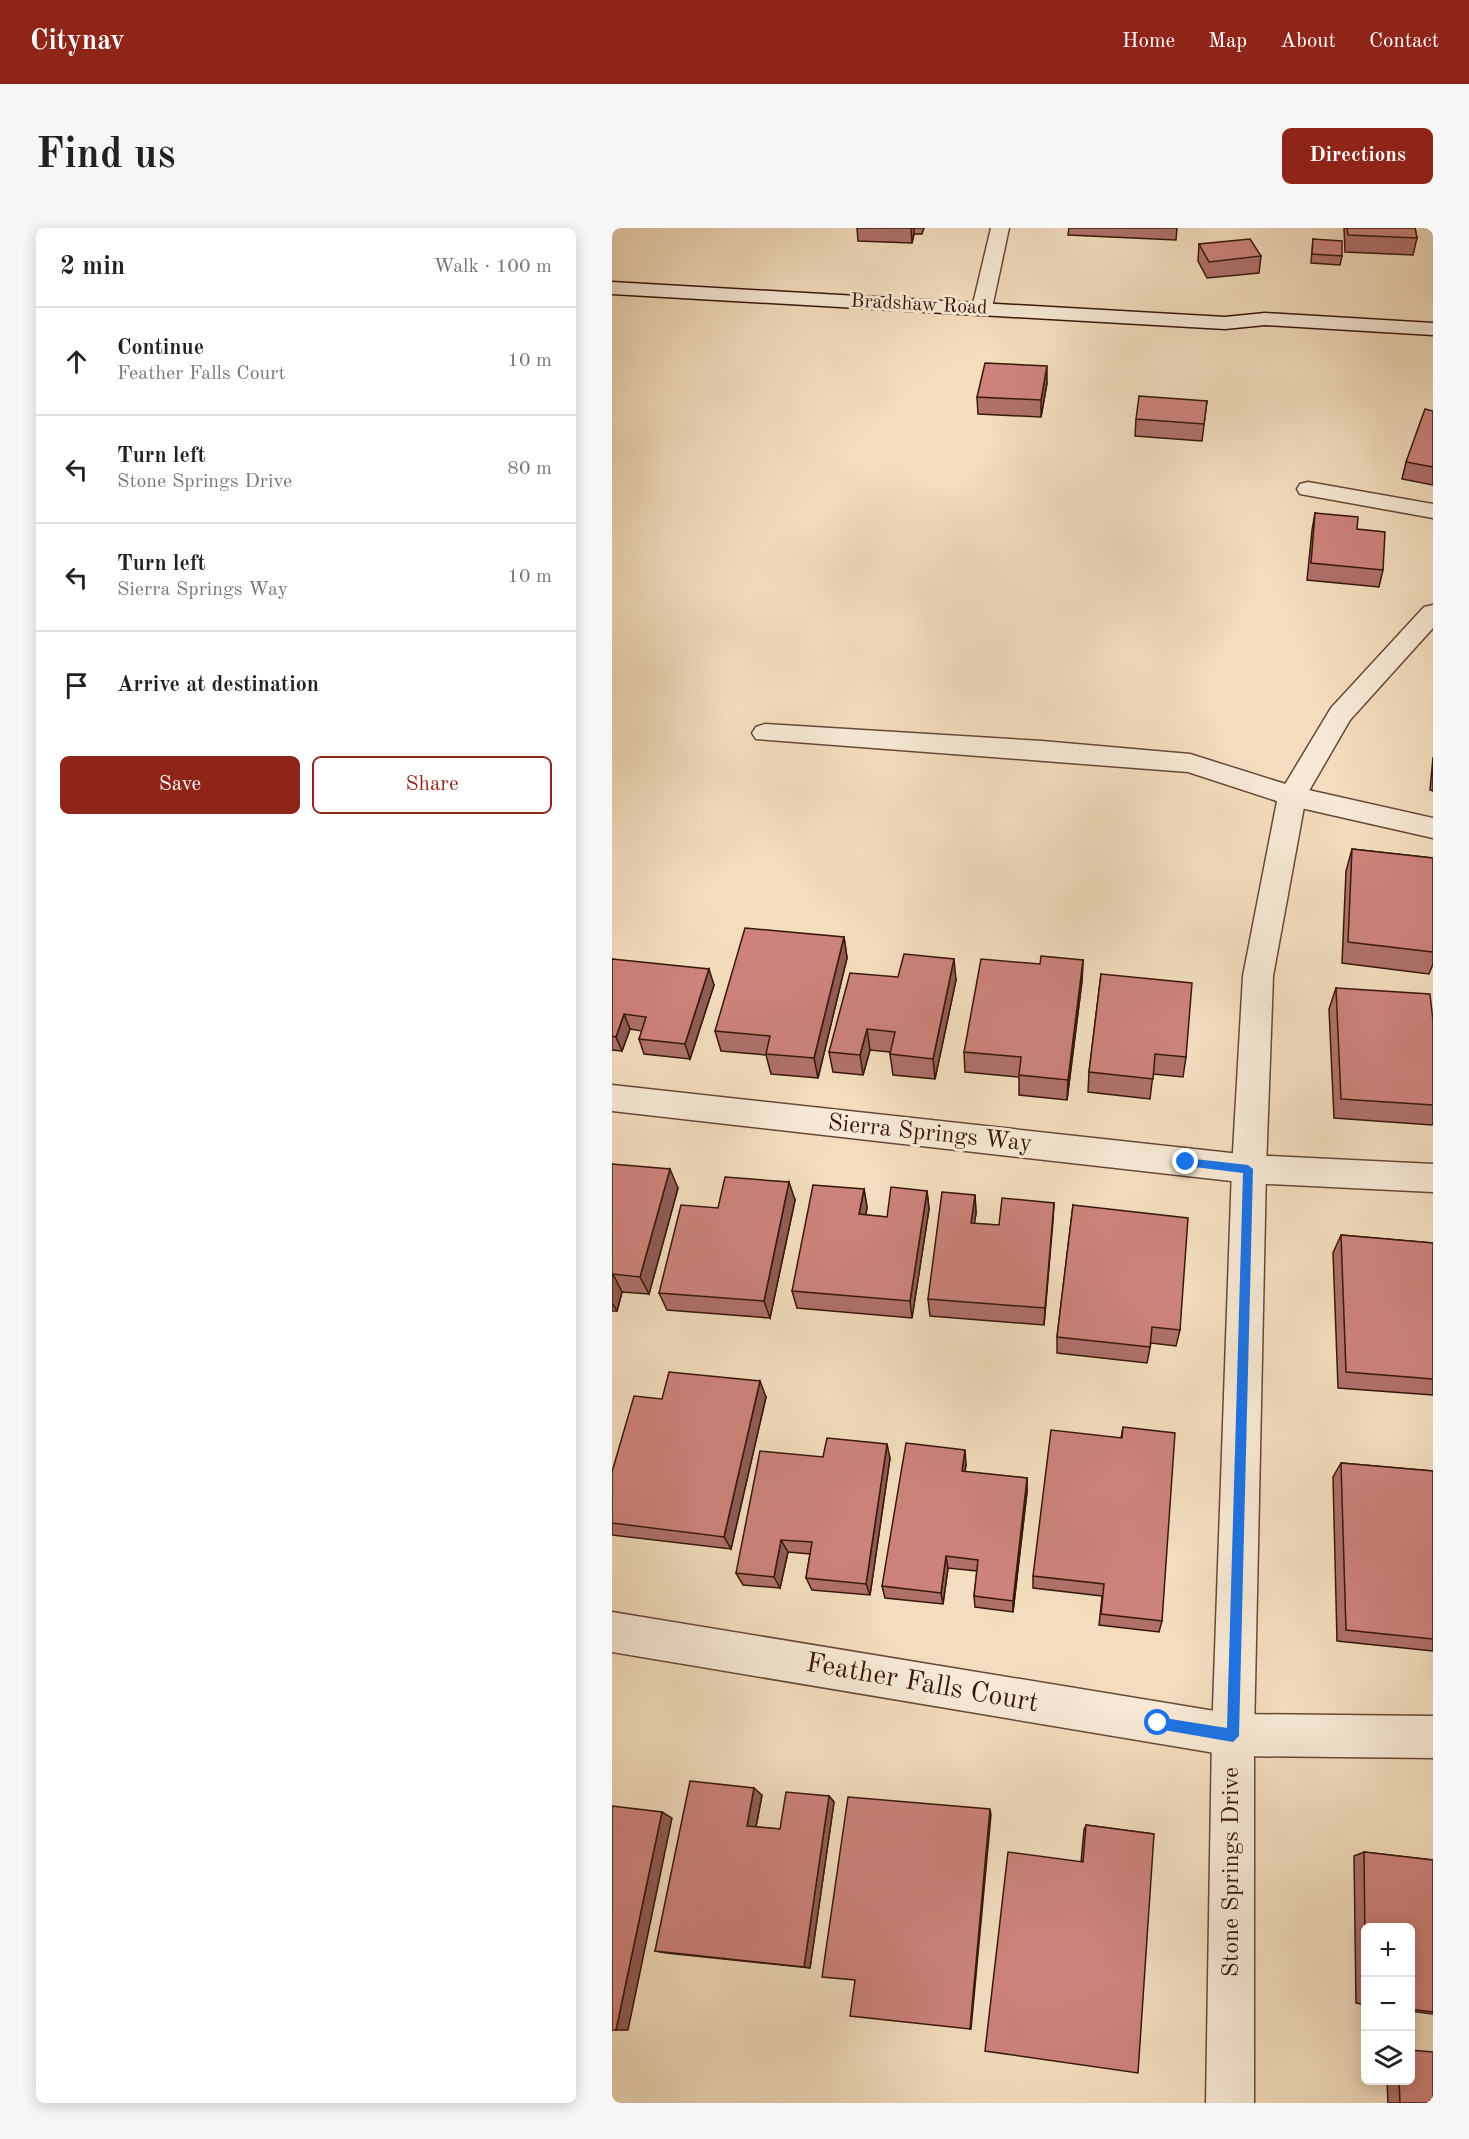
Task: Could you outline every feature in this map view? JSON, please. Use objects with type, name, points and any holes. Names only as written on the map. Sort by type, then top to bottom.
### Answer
[{"type":"street","points":[[982,308],[1000,228]]},
{"type":"street","name":"Bradshaw Road","points":[[612,288],[1225,323],[1265,319],[1433,329]]},
{"type":"street","name":"Bradshaw Road","points":[[1225,323],[1292,339],[1433,349]]},
{"type":"street","points":[[1308,489],[1433,512]]},
{"type":"street","name":"Stone Springs Drive","points":[[1230,2103],[1233,1736],[1248,1169],[1258,976],[1292,796],[1340,714],[1433,613]]},
{"type":"street","points":[[765,733],[1042,750],[1190,763],[1292,796],[1433,828]]},
{"type":"street","name":"Sierra Springs Way","points":[[612,1098],[1248,1169],[1433,1178]]},
{"type":"street","name":"Feather Falls Court","points":[[612,1632],[1233,1736],[1433,1737]]},
{"type":"building","points":[[1347,228],[1415,228],[1417,238],[1348,235]]},
{"type":"building","points":[[1250,239],[1261,256],[1209,262],[1199,244]]},
{"type":"building","points":[[1313,239],[1342,241],[1342,256],[1312,254]]},
{"type":"building","points":[[985,363],[1047,366],[1041,400],[977,397]]},
{"type":"building","points":[[1139,396],[1207,401],[1204,424],[1136,419]]},
{"type":"building","points":[[1425,409],[1433,411],[1433,467],[1406,462]]},
{"type":"building","points":[[1315,513],[1358,517],[1357,529],[1385,532],[1383,570],[1311,563]]},
{"type":"building","points":[[1352,849],[1433,858],[1433,952],[1348,942]]},
{"type":"building","points":[[745,928],[844,937],[814,1058],[766,1054],[770,1036],[715,1031]]},
{"type":"building","points":[[904,954],[954,959],[933,1059],[890,1054],[895,1032],[867,1029],[860,1055],[829,1052],[850,973],[898,977]]},
{"type":"building","points":[[1041,956],[1083,960],[1068,1080],[1019,1075],[1021,1057],[964,1052],[981,959],[1040,964]]},
{"type":"building","points":[[612,959],[709,969],[685,1044],[639,1039],[646,1017],[624,1014],[616,1037],[612,1036]]},
{"type":"building","points":[[1101,974],[1192,983],[1186,1057],[1155,1054],[1153,1079],[1089,1072]]},
{"type":"building","points":[[1336,988],[1430,994],[1433,1021],[1433,1105],[1341,1099]]},
{"type":"building","points":[[612,1164],[670,1169],[640,1277],[613,1274],[612,1278]]},
{"type":"building","points":[[725,1177],[789,1182],[764,1301],[659,1293],[681,1205],[718,1208]]},
{"type":"building","points":[[813,1185],[864,1189],[859,1214],[887,1217],[891,1187],[927,1191],[910,1301],[792,1291]]},
{"type":"building","points":[[942,1192],[975,1195],[971,1223],[999,1225],[1002,1198],[1054,1203],[1045,1308],[928,1299]]},
{"type":"building","points":[[1073,1205],[1188,1218],[1180,1330],[1152,1327],[1150,1347],[1057,1337]]},
{"type":"building","points":[[1341,1235],[1433,1243],[1433,1379],[1346,1372]]},
{"type":"building","points":[[669,1372],[760,1381],[724,1537],[612,1523],[612,1472],[634,1396],[662,1399]]},
{"type":"building","points":[[1123,1427],[1175,1433],[1162,1621],[1101,1614],[1104,1584],[1033,1576],[1051,1430],[1122,1438]]},
{"type":"building","points":[[827,1438],[887,1444],[866,1584],[806,1578],[812,1542],[781,1540],[774,1577],[736,1573],[760,1451],[823,1457]]},
{"type":"building","points":[[906,1443],[965,1450],[962,1471],[1027,1478],[1013,1601],[974,1596],[978,1560],[946,1556],[941,1593],[882,1586]]},
{"type":"building","points":[[1341,1463],[1433,1471],[1433,1639],[1346,1630]]},
{"type":"building","points":[[690,1781],[754,1788],[747,1826],[780,1829],[786,1792],[829,1796],[804,1967],[655,1951]]},
{"type":"building","points":[[848,1797],[990,1809],[970,2029],[850,2016],[855,1980],[822,1977]]},
{"type":"building","points":[[612,1806],[662,1812],[616,2030],[612,2030]]},
{"type":"building","points":[[1086,1825],[1154,1834],[1138,2073],[985,2051],[1008,1852],[1083,1862]]},
{"type":"building","points":[[1364,1852],[1433,1860],[1433,2012],[1415,2010],[1415,1923],[1365,1923]]},
{"type":"building","points":[[1415,2050],[1433,2052],[1433,2103],[1400,2103],[1399,2085],[1415,2085]]},
{"type":"route","points":[[1158,1723],[1233,1736],[1248,1169],[1186,1162]]}]
